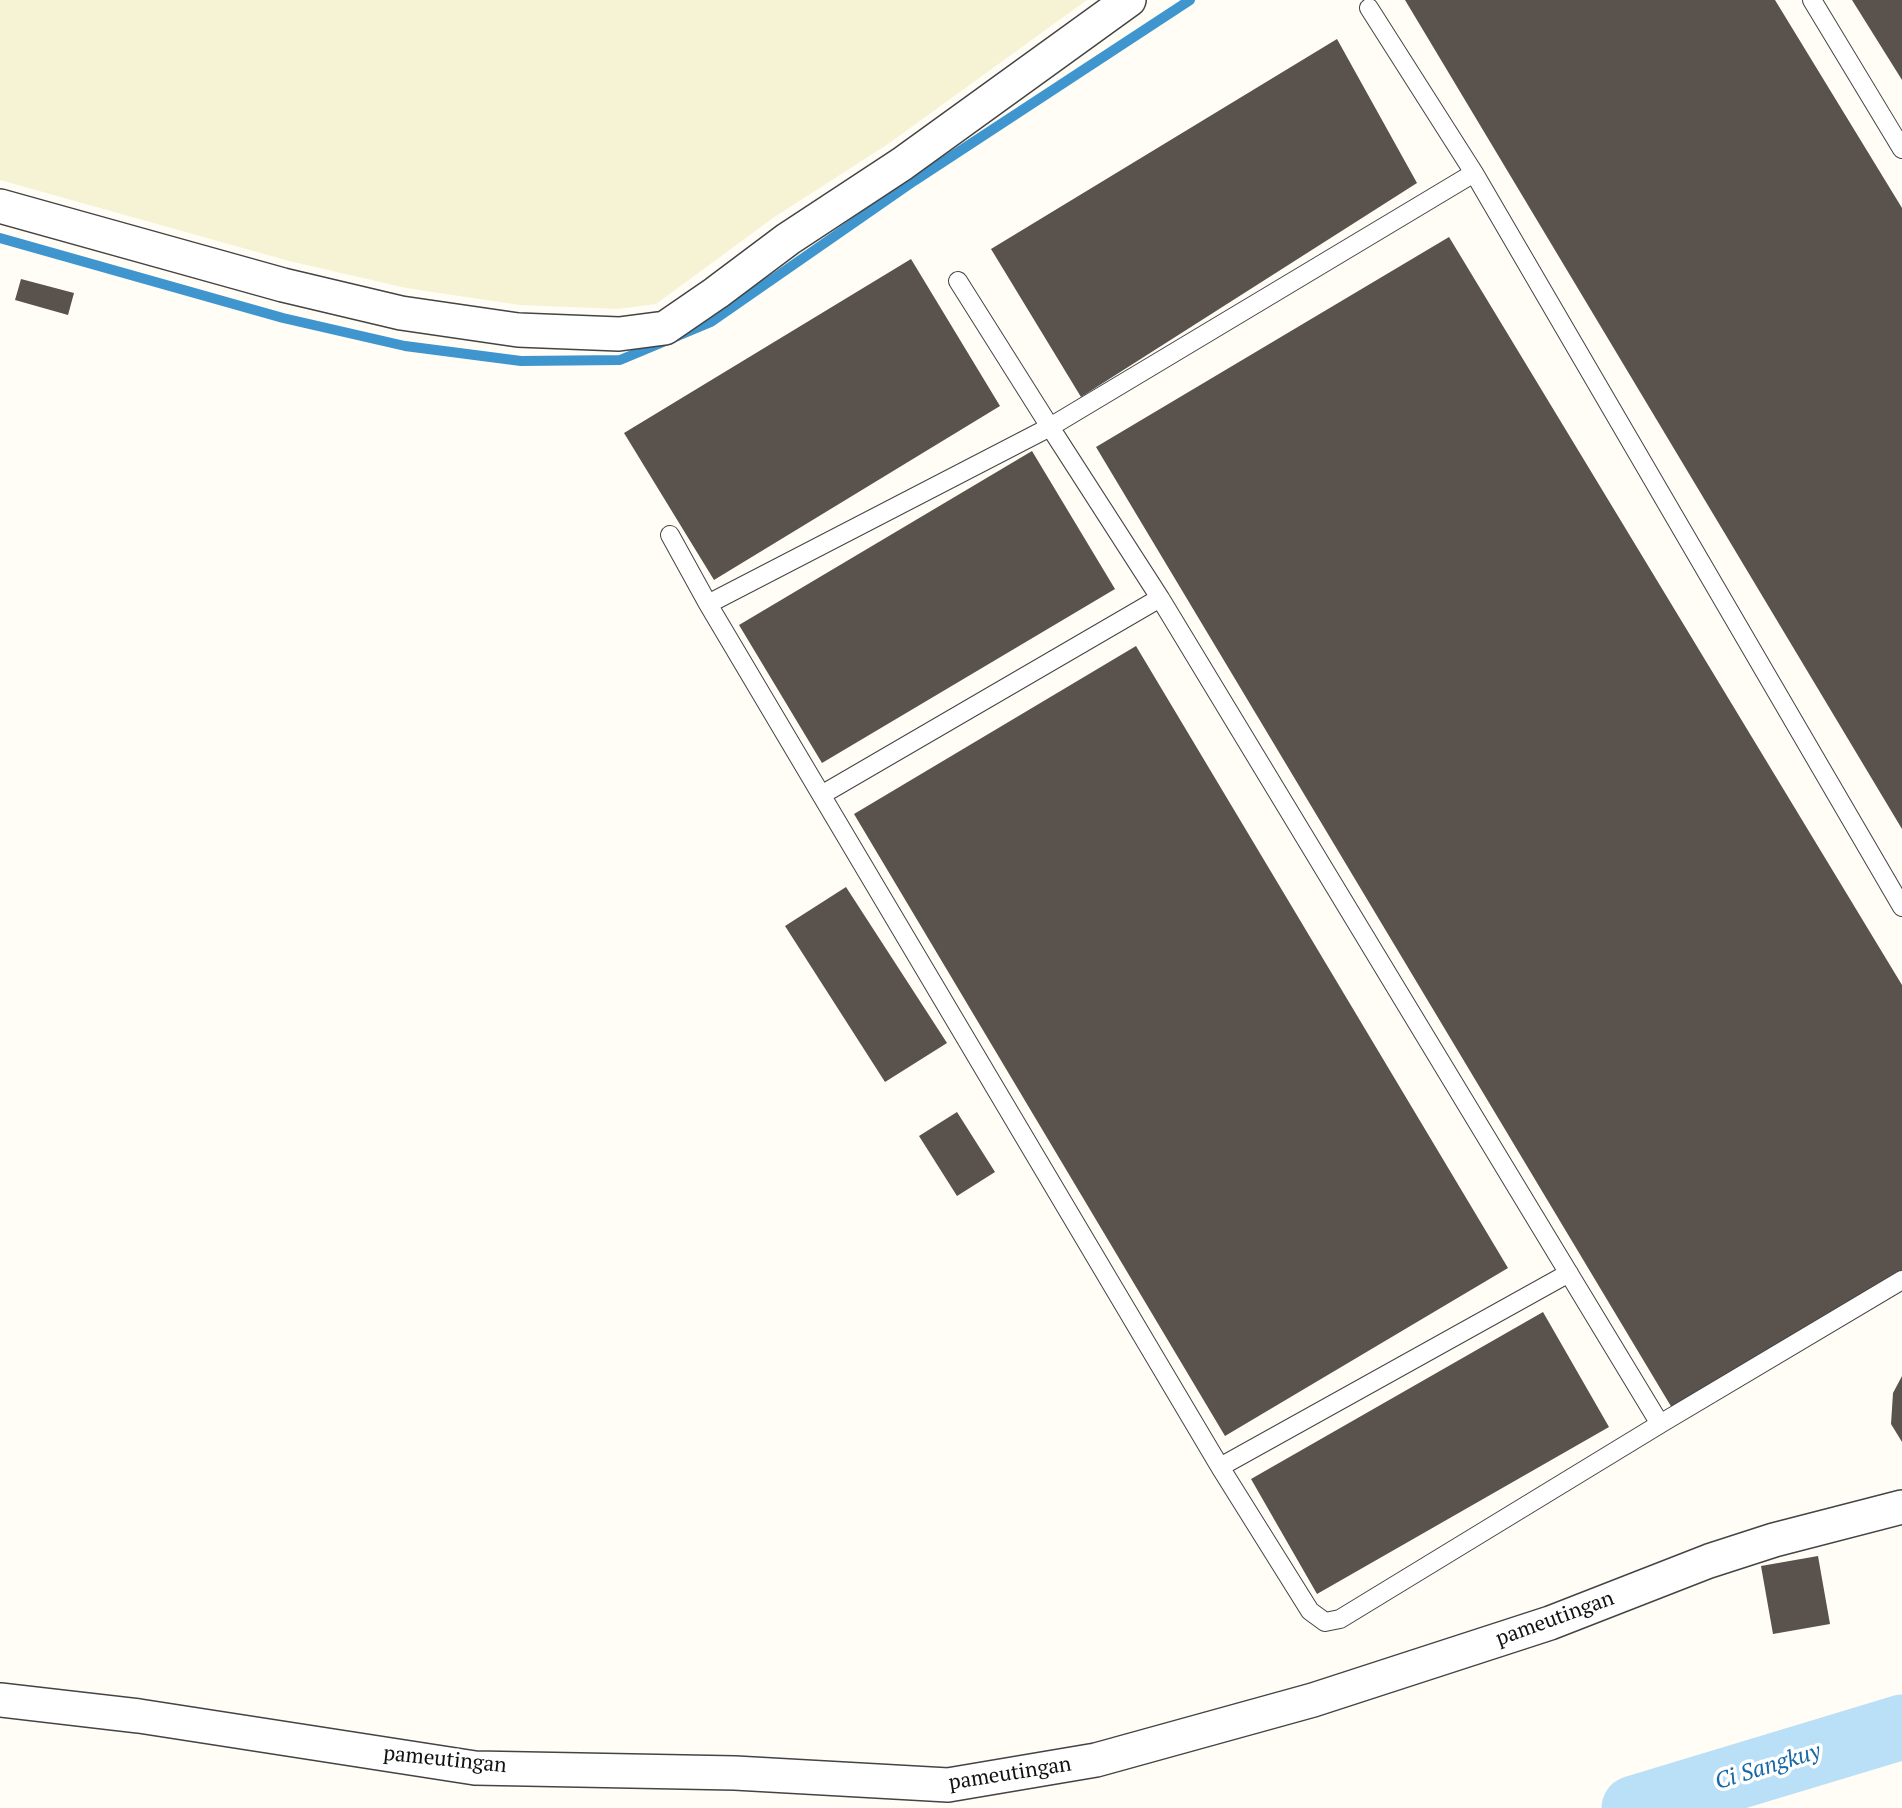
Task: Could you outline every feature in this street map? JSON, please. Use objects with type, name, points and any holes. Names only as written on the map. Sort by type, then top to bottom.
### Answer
[{"type":"street","points":[[0,206],[283,285],[401,313],[518,330],[618,334],[665,328],[788,239],[902,164],[1129,0]]},
{"type":"street","name":"pameutingan","points":[[0,1700],[139,1716],[475,1768],[721,1773],[948,1785],[1096,1760],[1313,1700],[1550,1623],[1709,1561],[1774,1540],[1902,1507]]},
{"type":"lane","points":[[1812,0],[1902,149]]},
{"type":"lane","points":[[1369,8],[1474,173],[1902,906]]},
{"type":"lane","points":[[708,604],[1050,427],[1474,173]]},
{"type":"lane","points":[[958,281],[1160,598],[1660,1424]]},
{"type":"lane","points":[[670,535],[708,604],[1220,1467],[1310,1611],[1325,1622],[1340,1619],[1902,1280]]},
{"type":"lane","points":[[823,794],[1160,598]]},
{"type":"lane","points":[[1220,1467],[1569,1273]]},
{"type":"shaded area","points":[[0,0],[1087,0],[888,144],[773,218],[656,304],[618,309],[520,305],[406,288],[289,261],[0,180]]},
{"type":"building","points":[[1405,0],[1775,0],[1902,208],[1902,829]]},
{"type":"building","points":[[1852,0],[1902,0],[1902,80]]},
{"type":"building","points":[[1337,39],[1417,183],[1081,397],[991,249]]},
{"type":"building","points":[[1449,237],[1902,985],[1902,1270],[1672,1408],[1096,447]]},
{"type":"building","points":[[911,259],[1000,406],[714,580],[624,433]]},
{"type":"building","points":[[21,279],[74,293],[68,315],[15,300]]},
{"type":"building","points":[[1032,451],[1115,589],[822,763],[739,625]]},
{"type":"building","points":[[1136,646],[1508,1268],[1225,1436],[854,814]]},
{"type":"building","points":[[846,887],[947,1043],[885,1082],[785,926]]},
{"type":"building","points":[[957,1112],[995,1172],[957,1196],[919,1136]]},
{"type":"building","points":[[1543,1312],[1609,1427],[1317,1594],[1251,1479]]},
{"type":"building","points":[[1902,1376],[1902,1442],[1891,1424],[1893,1393]]},
{"type":"building","points":[[1818,1556],[1830,1624],[1773,1634],[1761,1566]]},
{"type":"waterway","points":[[0,238],[283,318],[405,346],[521,361],[620,360],[711,322],[914,181],[1190,0]]},
{"type":"waterway","name":"Ci Sangkuy","points":[[1634,1808],[1902,1727]]}]
